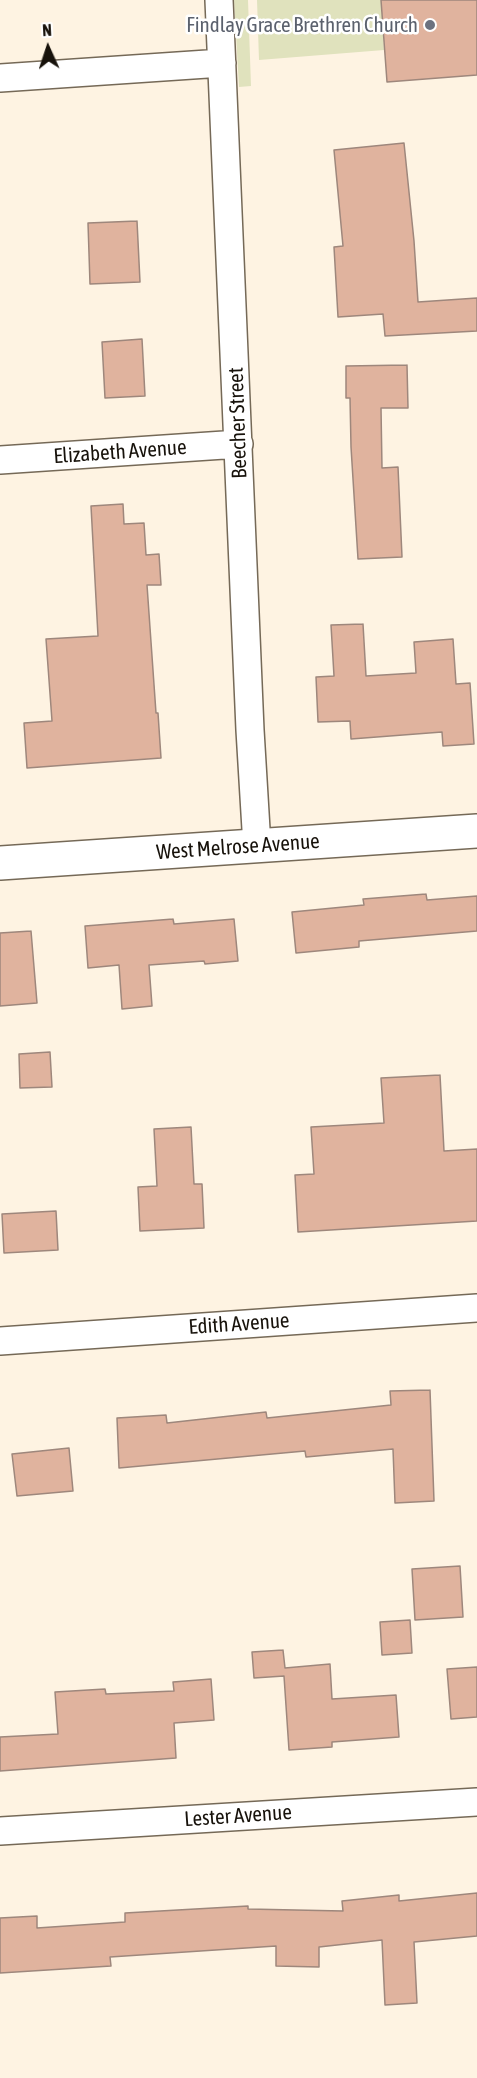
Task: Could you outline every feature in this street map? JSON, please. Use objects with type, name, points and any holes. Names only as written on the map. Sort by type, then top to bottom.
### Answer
[{"type":"street","name":"Beecher Street","points":[[219,0],[257,846]]},
{"type":"street","points":[[0,78],[222,63]]},
{"type":"street","name":"Elizabeth Avenue","points":[[0,460],[239,444]]},
{"type":"street","name":"West Melrose Avenue","points":[[0,863],[477,831]]},
{"type":"street","name":"Edith Avenue","points":[[0,1341],[477,1308]]},
{"type":"street","name":"Lester Avenue","points":[[0,1831],[477,1802]]},
{"type":"green space","points":[[234,0],[248,0],[251,86],[239,87]]},
{"type":"green space","points":[[257,0],[381,0],[384,50],[259,60]]},
{"type":"building","name":"Findlay Grace Brethren Church","points":[[381,0],[477,0],[477,75],[387,82]]},
{"type":"building","points":[[404,143],[418,302],[477,298],[477,331],[385,336],[383,314],[338,317],[334,247],[343,246],[334,150]]},
{"type":"building","points":[[137,221],[140,282],[90,284],[88,223]]},
{"type":"building","points":[[142,339],[145,396],[105,398],[102,342]]},
{"type":"building","points":[[407,365],[408,408],[381,408],[382,468],[398,467],[402,557],[358,559],[350,398],[346,398],[346,366]]},
{"type":"building","points":[[123,504],[124,524],[144,523],[146,555],[159,554],[161,585],[147,585],[161,758],[27,768],[24,723],[52,721],[46,639],[98,636],[91,506]]},
{"type":"building","points":[[363,624],[366,676],[416,673],[414,642],[453,639],[456,684],[470,683],[474,744],[443,746],[442,732],[351,739],[350,721],[318,722],[316,677],[334,676],[331,625]]},
{"type":"building","points":[[426,894],[427,900],[477,896],[477,931],[359,941],[359,947],[296,953],[292,912],[364,905],[363,899]]},
{"type":"building","points":[[173,919],[174,924],[234,919],[238,961],[149,965],[152,1006],[122,1009],[119,965],[88,968],[85,926]]},
{"type":"building","points":[[31,931],[37,1003],[0,1006],[0,933]]},
{"type":"building","points":[[50,1052],[52,1087],[20,1088],[19,1054]]},
{"type":"building","points":[[440,1075],[444,1151],[477,1149],[477,1221],[298,1232],[295,1175],[314,1174],[311,1127],[384,1123],[381,1078]]},
{"type":"building","points":[[191,1127],[194,1184],[202,1184],[204,1228],[140,1231],[138,1187],[157,1186],[154,1129]]},
{"type":"building","points":[[56,1211],[58,1250],[4,1253],[2,1214]]},
{"type":"building","points":[[430,1390],[434,1501],[395,1503],[393,1449],[306,1457],[305,1451],[119,1468],[117,1418],[166,1415],[167,1423],[266,1412],[267,1418],[391,1405],[390,1391]]},
{"type":"building","points":[[69,1448],[73,1491],[17,1496],[12,1454]]},
{"type":"building","points":[[460,1566],[463,1617],[415,1620],[412,1569]]},
{"type":"building","points":[[410,1620],[412,1653],[382,1655],[380,1622]]},
{"type":"building","points":[[283,1650],[285,1668],[330,1664],[332,1699],[396,1695],[399,1737],[332,1742],[332,1747],[289,1750],[284,1676],[254,1678],[252,1652]]},
{"type":"building","points":[[477,1667],[477,1717],[451,1719],[447,1669]]},
{"type":"building","points":[[211,1679],[214,1720],[174,1723],[176,1758],[0,1771],[0,1737],[58,1734],[55,1692],[105,1689],[106,1694],[174,1691],[173,1682]]},
{"type":"building","points":[[477,1893],[477,1936],[414,1942],[417,2003],[385,2005],[382,1940],[319,1947],[319,1967],[276,1966],[276,1946],[110,1957],[111,1966],[0,1973],[0,1918],[37,1916],[37,1928],[125,1922],[125,1913],[248,1906],[248,1909],[343,1911],[342,1901],[399,1895],[399,1901]]},
{"type":"place","name":"Findlay Grace Brethren Church","points":[[430,25]]}]
